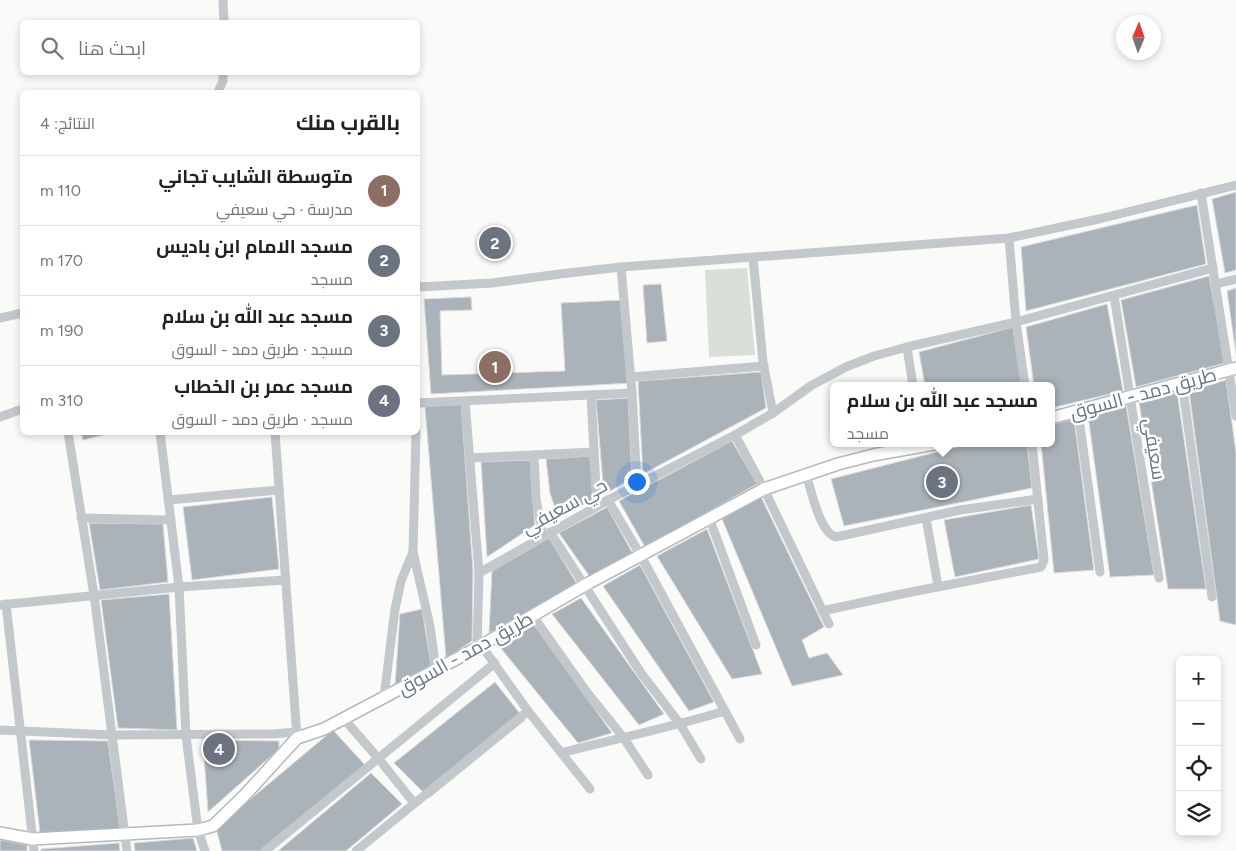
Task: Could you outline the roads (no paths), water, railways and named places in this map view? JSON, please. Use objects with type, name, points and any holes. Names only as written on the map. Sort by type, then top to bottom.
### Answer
[{"type":"main road","name":"طريق دمد - السوق","points":[[1055,417],[1130,398],[1233,368]]},
{"type":"main road","name":"طريق دمد - السوق","points":[[0,832],[33,845],[125,835],[198,830],[213,826],[244,796],[297,735],[324,729],[344,719],[479,647],[585,585],[764,490],[872,455],[912,447]]},
{"type":"street","points":[[223,0],[224,20]]},
{"type":"street","points":[[219,90],[223,81],[223,75]]},
{"type":"street","points":[[420,287],[492,283],[621,267],[1008,238],[1099,219],[1236,184]]},
{"type":"street","points":[[1201,193],[1213,268],[1233,368],[1236,416]]},
{"type":"street","points":[[1008,238],[1016,322],[1024,382]]},
{"type":"street","points":[[753,258],[764,366],[773,413]]},
{"type":"street","name":"حي سعيفي","points":[[479,573],[546,534],[637,486],[631,377],[621,267]]},
{"type":"street","points":[[637,486],[735,435],[773,413],[812,385],[846,367],[874,356],[1016,322],[1213,268]]},
{"type":"street","points":[[1216,284],[1236,279]]},
{"type":"street","name":"سعيفي","points":[[1114,296],[1159,578]]},
{"type":"street","points":[[0,318],[20,313]]},
{"type":"street","points":[[907,347],[912,382]]},
{"type":"street","points":[[631,377],[764,366]]},
{"type":"street","points":[[1182,383],[1212,597]]},
{"type":"street","points":[[420,403],[632,393]]},
{"type":"street","points":[[591,395],[593,452],[598,506]]},
{"type":"street","points":[[465,401],[479,573],[479,647],[495,663],[528,711],[590,789]]},
{"type":"street","points":[[0,417],[20,411]]},
{"type":"street","points":[[1078,411],[1100,572]]},
{"type":"street","points":[[68,435],[94,595],[127,851]]},
{"type":"street","points":[[160,435],[179,587],[186,736],[198,830],[205,851]]},
{"type":"street","points":[[0,730],[112,735],[297,735],[275,435]]},
{"type":"street","points":[[416,435],[413,552],[430,626],[436,670]]},
{"type":"street","points":[[735,435],[829,624]]},
{"type":"street","points":[[822,611],[938,586],[1041,567],[1044,560],[1032,447]]},
{"type":"street","points":[[470,458],[593,452]]},
{"type":"street","points":[[534,455],[536,499],[546,534],[585,585],[641,673],[680,724],[701,759]]},
{"type":"street","points":[[806,475],[825,528],[833,536],[842,537],[960,510],[1038,499]]},
{"type":"street","points":[[168,500],[279,490]]},
{"type":"street","points":[[608,500],[641,556],[740,739]]},
{"type":"street","points":[[81,518],[171,520]]},
{"type":"street","points":[[926,518],[938,586]]},
{"type":"street","points":[[710,520],[756,645]]},
{"type":"street","points":[[384,697],[395,610],[402,581],[413,552]]},
{"type":"street","points":[[33,845],[3,605],[179,587],[286,580]]},
{"type":"street","points":[[533,616],[586,690],[623,737],[648,775]]},
{"type":"street","points":[[265,851],[495,663]]},
{"type":"street","points":[[356,851],[528,711]]},
{"type":"street","points":[[562,753],[725,711]]},
{"type":"street","points":[[344,719],[414,804]]},
{"type":"place","name":"مسجد الامام ابن باديس","points":[[495,243]]},
{"type":"place","name":"متوسطة الشايب تجاني","points":[[495,367]]},
{"type":"place","name":"مسجد عبد الله بن سلام","points":[[942,482]]},
{"type":"place","name":"مسجد عمر بن الخطاب","points":[[219,749]]}]
